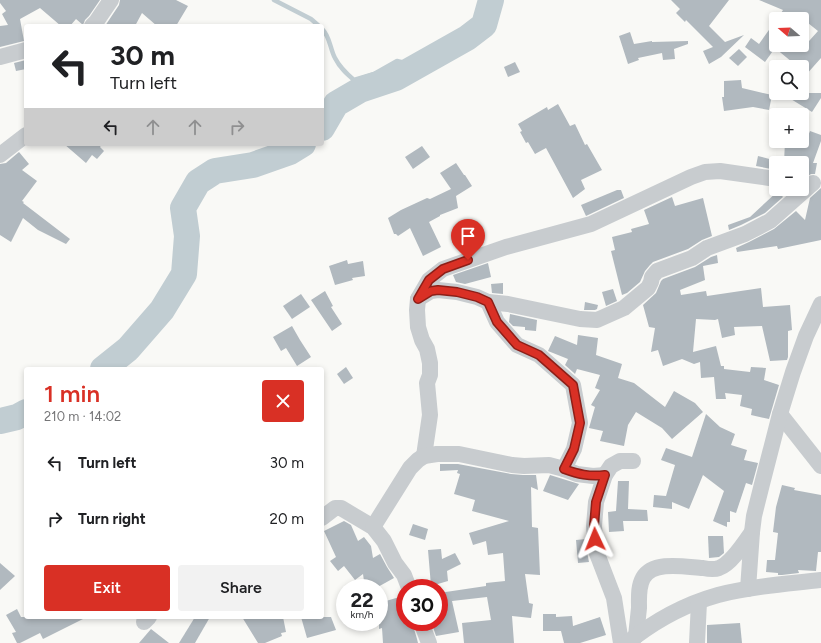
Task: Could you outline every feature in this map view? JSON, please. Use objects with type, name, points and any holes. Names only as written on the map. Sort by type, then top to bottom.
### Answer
[{"type":"street","points":[[94,24],[111,0]]},
{"type":"street","points":[[0,56],[24,50]]},
{"type":"street","points":[[0,155],[24,137]]},
{"type":"street","points":[[424,456],[430,415],[427,383],[430,375],[430,363],[418,326],[417,310],[418,299],[429,280],[443,269],[506,247],[591,224],[691,177],[705,172],[720,170],[769,178]]},
{"type":"street","points":[[418,299],[431,291],[438,290],[457,292],[477,297],[488,302],[508,304],[580,319],[597,320],[624,308],[648,288],[652,277],[657,271],[692,258],[707,248],[745,234],[770,221],[812,182]]},
{"type":"street","points":[[488,302],[497,322],[517,345],[539,355],[573,385],[580,423],[574,449],[564,469]]},
{"type":"street","points":[[748,589],[754,516],[762,484],[780,414],[793,372],[806,336],[821,304]]},
{"type":"street","points":[[780,414],[821,466]]},
{"type":"street","points":[[373,527],[410,468],[424,456],[437,454],[460,454],[512,465],[549,465],[577,474],[593,476],[605,475]]},
{"type":"street","points":[[621,643],[614,598],[596,551],[594,526],[596,502],[605,475],[611,466],[620,461],[634,461]]},
{"type":"street","points":[[324,516],[335,508],[341,508],[373,527],[384,541],[395,563],[406,579]]},
{"type":"street","points":[[632,639],[639,608],[638,595],[640,585],[643,577],[648,571],[668,566],[710,569],[719,568],[728,562],[739,550],[752,532]]},
{"type":"street","points":[[632,639],[659,620],[686,607],[718,595],[748,589],[821,580]]},
{"type":"street","points":[[697,643],[700,602]]},
{"type":"street","points":[[425,631],[430,643]]},
{"type":"building","points":[[0,0],[100,0],[83,24],[76,19],[72,24],[59,24],[40,8],[20,19],[24,41],[0,47],[0,26],[8,25],[2,14],[6,11],[0,3]]},
{"type":"building","points":[[120,0],[176,0],[188,6],[177,24],[155,24],[142,13],[136,24],[106,24],[119,5]]},
{"type":"building","points":[[671,0],[729,0],[709,26],[725,42],[744,35],[721,57],[709,64],[703,51],[713,47],[686,20],[685,22],[676,13],[680,9]]},
{"type":"building","points":[[759,0],[821,0],[821,58],[809,72],[809,60],[790,60],[780,52],[809,52],[809,41],[818,31],[809,24],[809,12],[782,12],[783,10]]},
{"type":"building","points":[[769,30],[769,52],[772,52],[765,62],[745,47],[751,38],[759,44]]},
{"type":"building","points":[[630,32],[634,44],[652,41],[688,41],[688,44],[674,49],[675,59],[663,60],[662,53],[638,58],[639,60],[628,64],[619,36]]},
{"type":"building","points":[[739,49],[747,57],[738,66],[729,58]]},
{"type":"building","points":[[24,60],[24,69],[16,71],[14,63]]},
{"type":"building","points":[[515,62],[520,72],[508,77],[504,67]]},
{"type":"building","points":[[741,80],[742,88],[769,94],[769,100],[771,100],[769,110],[753,107],[724,111],[722,97],[724,97],[724,81]]},
{"type":"building","points":[[809,93],[821,93],[821,98],[812,112],[809,110],[809,108],[805,108],[792,100],[809,100]]},
{"type":"building","points":[[558,104],[570,126],[575,124],[585,145],[587,144],[602,170],[581,180],[585,189],[573,198],[546,148],[535,154],[528,142],[526,143],[520,132],[522,131],[518,124],[547,107],[548,110]]},
{"type":"building","points":[[810,131],[821,135],[821,141],[813,163],[817,163],[815,174],[809,175],[809,156],[784,156],[785,148],[809,148]]},
{"type":"building","points":[[66,146],[101,146],[104,151],[97,159],[92,155],[86,163]]},
{"type":"building","points":[[422,146],[430,157],[413,169],[405,157]]},
{"type":"building","points":[[19,152],[29,164],[22,170],[37,181],[22,201],[24,202],[23,203],[70,239],[66,244],[38,230],[23,218],[11,242],[0,235],[0,164],[6,163]]},
{"type":"building","points":[[758,156],[769,159],[769,169],[756,166]]},
{"type":"building","points":[[456,163],[472,186],[456,196],[458,208],[440,215],[429,222],[441,247],[423,256],[410,228],[398,236],[394,234],[388,218],[427,198],[430,199],[451,189],[440,173]]},
{"type":"building","points":[[821,188],[821,240],[778,249],[777,246],[737,252],[736,248],[774,229],[796,211],[805,220],[810,198]]},
{"type":"building","points":[[617,190],[621,190],[624,198],[586,216],[581,205]]},
{"type":"building","points":[[773,196],[783,197],[765,213],[729,230],[728,225],[750,217]]},
{"type":"building","points":[[672,197],[675,206],[703,198],[712,236],[702,240],[688,249],[653,262],[645,271],[640,282],[627,293],[622,295],[611,251],[615,250],[612,237],[632,232],[631,229],[649,224],[644,210]]},
{"type":"building","points":[[717,255],[718,263],[703,266],[705,280],[680,290],[681,295],[706,291],[707,296],[761,288],[763,307],[790,305],[792,330],[788,331],[787,360],[770,361],[762,326],[734,327],[735,335],[722,338],[718,319],[696,319],[693,352],[716,346],[721,366],[724,366],[724,369],[750,372],[751,367],[766,368],[764,380],[779,385],[769,419],[751,415],[752,409],[740,406],[742,395],[725,393],[726,399],[716,399],[714,377],[701,378],[700,362],[694,364],[682,359],[663,366],[658,350],[651,352],[655,328],[649,327],[643,305],[656,293],[663,279],[695,267]]},
{"type":"building","points":[[347,260],[348,264],[363,261],[365,276],[352,278],[353,280],[335,285],[329,266]]},
{"type":"building","points":[[488,263],[491,277],[465,284],[456,282],[453,275]]},
{"type":"building","points":[[503,283],[503,294],[492,293],[491,284]]},
{"type":"building","points":[[613,289],[617,301],[606,306],[602,292]]},
{"type":"building","points":[[325,291],[333,306],[331,307],[342,324],[332,331],[311,300]]},
{"type":"building","points":[[301,294],[310,307],[292,319],[283,306]]},
{"type":"building","points":[[585,302],[598,305],[597,309],[584,310]]},
{"type":"building","points":[[510,314],[537,320],[536,331],[525,330],[525,327],[513,326],[509,322]]},
{"type":"building","points":[[292,326],[311,357],[297,366],[286,348],[281,351],[273,337]]},
{"type":"building","points":[[578,335],[598,338],[596,355],[622,364],[618,378],[634,383],[665,407],[674,391],[695,403],[703,412],[672,439],[662,428],[636,412],[628,425],[624,446],[600,441],[603,431],[589,428],[595,407],[591,405],[600,390],[595,388],[600,375],[577,369],[575,374],[565,365],[568,359],[548,351],[555,336],[577,345]]},
{"type":"building","points":[[346,367],[353,378],[344,384],[337,374]]},
{"type":"building","points":[[706,414],[720,427],[735,434],[731,445],[747,450],[744,460],[758,463],[752,485],[746,483],[736,513],[730,511],[730,522],[727,522],[727,527],[713,521],[724,491],[703,475],[689,509],[672,502],[672,509],[653,507],[654,495],[666,496],[675,465],[661,460],[666,448],[692,457]]},
{"type":"building","points":[[440,464],[458,464],[511,474],[536,475],[538,490],[531,487],[532,527],[538,528],[540,575],[525,574],[529,603],[533,604],[531,618],[512,616],[514,643],[464,643],[462,623],[491,620],[487,597],[452,601],[459,632],[436,636],[434,631],[448,631],[448,592],[486,586],[486,583],[505,581],[503,553],[488,555],[486,541],[473,545],[469,533],[509,521],[472,511],[475,500],[454,494],[460,474],[457,473],[458,470],[440,471]]},
{"type":"building","points":[[550,475],[579,484],[568,500],[543,491]]},
{"type":"building","points":[[618,481],[629,481],[628,509],[647,510],[648,521],[623,521],[624,531],[609,532],[608,512],[616,511]]},
{"type":"building","points":[[782,485],[795,488],[794,490],[821,495],[821,552],[818,552],[816,571],[798,570],[799,573],[782,575],[778,575],[778,573],[766,572],[767,560],[775,560],[778,533],[773,532],[776,507]]},
{"type":"building","points":[[344,521],[351,525],[358,541],[364,537],[371,546],[373,558],[380,554],[394,578],[388,581],[388,579],[364,579],[363,574],[354,579],[344,566],[338,571],[330,561],[336,557],[324,531]]},
{"type":"building","points":[[413,524],[428,529],[425,540],[409,535]]},
{"type":"building","points":[[708,536],[723,536],[724,553],[719,557],[709,558]]},
{"type":"building","points":[[586,539],[589,562],[578,563],[576,540]]},
{"type":"building","points":[[441,549],[442,559],[455,553],[461,564],[447,571],[448,579],[430,579],[428,550]]},
{"type":"building","points":[[0,563],[15,576],[0,590]]},
{"type":"building","points":[[396,598],[396,631],[415,631],[418,643],[383,643],[382,631],[388,631],[388,600]]},
{"type":"building","points":[[17,609],[21,617],[24,617],[24,619],[83,619],[43,639],[40,633],[17,643],[12,633],[16,632],[6,615]]},
{"type":"building","points":[[543,614],[556,614],[556,617],[572,616],[573,626],[600,617],[606,635],[580,643],[564,643],[561,631],[543,631]]},
{"type":"building","points":[[324,617],[331,617],[336,630],[307,638],[302,619],[324,619]]},
{"type":"building","points":[[194,619],[209,619],[195,643],[179,643]]},
{"type":"building","points":[[243,619],[283,619],[286,632],[281,633],[282,636],[265,643],[258,643]]},
{"type":"building","points":[[740,623],[742,643],[707,643],[707,625]]},
{"type":"building","points":[[151,629],[169,643],[139,643]]},
{"type":"waterway","points":[[274,0],[311,19],[317,24]]},
{"type":"waterway","points":[[324,125],[336,104],[360,90],[396,78],[467,38],[484,25],[491,0]]},
{"type":"waterway","points":[[324,31],[327,35],[337,62],[354,80],[374,74],[397,61],[417,66]]},
{"type":"waterway","points":[[106,367],[128,349],[162,310],[184,274],[187,236],[183,208],[198,182],[215,171],[253,165],[290,152],[300,146]]},
{"type":"waterway","points":[[0,421],[17,417],[24,413]]},
{"type":"route","points":[[468,260],[443,269],[429,280],[418,299],[431,291],[438,290],[457,292],[477,297],[488,302],[497,322],[517,345],[539,355],[573,385],[580,423],[574,449],[564,469],[577,474],[593,476],[605,475],[596,502],[594,526],[595,539]]}]
